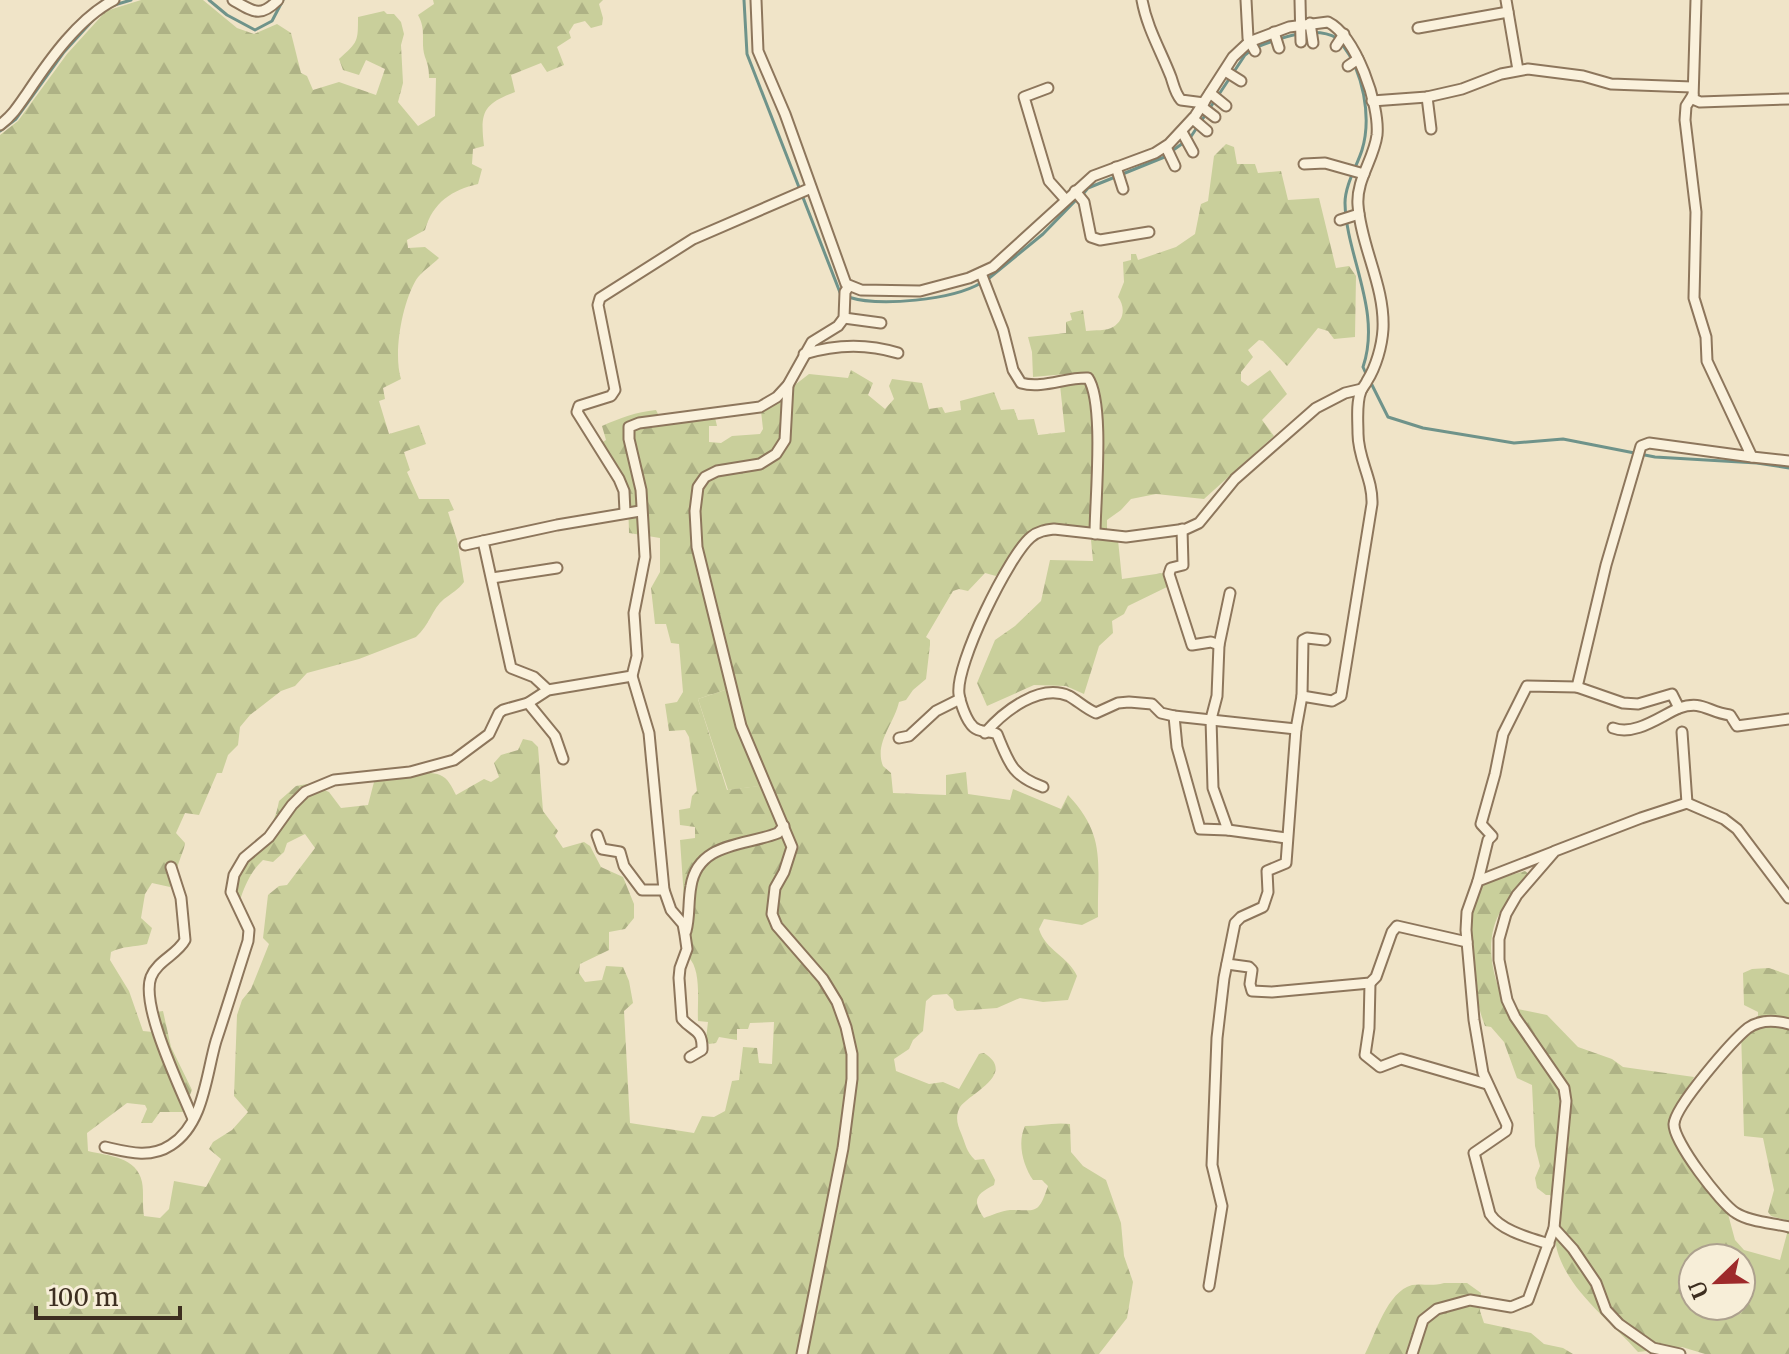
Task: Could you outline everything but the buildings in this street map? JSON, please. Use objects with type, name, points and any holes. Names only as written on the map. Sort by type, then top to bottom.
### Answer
[{"type":"street","points":[[0,125],[13,116],[77,29],[100,7],[114,0]]},
{"type":"street","points":[[233,0],[261,13],[278,0]]},
{"type":"street","points":[[690,1057],[702,1050],[703,1040],[696,1028],[682,1019],[680,968],[687,949],[685,935],[683,924],[671,910],[664,890],[649,733],[632,676],[637,656],[634,613],[645,557],[641,490],[629,427],[639,423],[760,407],[777,397],[788,385],[812,342],[838,326],[844,318],[847,289],[809,189],[785,114],[758,51],[756,0]]},
{"type":"street","points":[[1142,0],[1154,42],[1176,94],[1181,100],[1208,111]]},
{"type":"street","points":[[1246,0],[1249,42],[1255,51]]},
{"type":"street","points":[[1300,0],[1306,34]]},
{"type":"street","points":[[1506,0],[1518,70]]},
{"type":"street","points":[[1696,0],[1692,91],[1685,120],[1696,212],[1694,298],[1706,335],[1707,361],[1752,457]]},
{"type":"street","points":[[1418,28],[1508,12]]},
{"type":"street","points":[[847,289],[920,291],[984,280],[993,267],[1066,200],[1079,197],[1093,176],[1120,179],[1170,157],[1188,142],[1233,76],[1233,57],[1249,42],[1277,41],[1306,34],[1328,22],[1372,101],[1377,134],[1358,172],[1358,190],[1349,217],[1375,273],[1383,319],[1381,343],[1373,370],[1364,386],[1358,439],[1372,492],[1372,504],[1341,696],[1332,701],[1302,696]]},
{"type":"street","points":[[1372,101],[1427,97],[1518,70],[1583,76],[1611,84],[1692,91]]},
{"type":"street","points":[[1048,88],[1024,97],[1049,181],[1066,200]]},
{"type":"street","points":[[1692,91],[1696,102],[1789,99]]},
{"type":"street","points":[[1427,97],[1431,129]]},
{"type":"street","points":[[1304,164],[1325,163],[1358,172]]},
{"type":"street","points":[[625,512],[624,491],[619,479],[577,412],[579,406],[611,396],[615,390],[598,305],[600,298],[693,239],[809,189]]},
{"type":"street","points":[[1079,197],[1089,233],[1094,238],[1100,240],[1149,232]]},
{"type":"street","points":[[984,280],[1003,330],[1013,370],[1021,383],[1050,384],[1081,378],[1091,381],[1097,403],[1095,534]]},
{"type":"street","points":[[844,318],[881,323]]},
{"type":"street","points":[[804,354],[852,345],[898,353]]},
{"type":"street","points":[[788,385],[785,440],[776,454],[760,464],[717,471],[705,477],[698,487],[695,511],[700,559],[741,726],[792,847],[775,888],[772,914],[777,926],[830,990],[846,1027],[852,1054],[843,1148],[802,1354]]},
{"type":"street","points":[[1043,787],[1010,767],[997,734],[993,731],[985,733],[970,723],[959,690],[962,671],[978,629],[1006,572],[1030,537],[1043,530],[1054,529],[1126,537],[1182,529],[1199,523],[1235,479],[1316,408],[1364,386]]},
{"type":"street","points":[[1577,687],[1606,565],[1641,446],[1649,443],[1789,461]]},
{"type":"street","points":[[465,545],[640,511]]},
{"type":"street","points":[[1182,529],[1183,565],[1169,571],[1178,603],[1192,645],[1211,642],[1219,645]]},
{"type":"street","points":[[483,541],[511,668],[534,677],[548,690]]},
{"type":"street","points":[[492,578],[557,568]]},
{"type":"street","points":[[1228,830],[1213,788],[1211,719],[1217,696],[1219,645],[1230,593]]},
{"type":"street","points":[[1209,1286],[1222,1206],[1212,1165],[1217,1038],[1227,964],[1235,923],[1263,907],[1268,892],[1267,871],[1286,863],[1296,729],[1302,696],[1303,640],[1325,640]]},
{"type":"street","points":[[105,1147],[138,1154],[161,1150],[185,1133],[193,1119],[205,1089],[248,941],[249,930],[231,892],[234,875],[244,858],[269,837],[305,792],[334,780],[410,772],[454,760],[489,734],[499,713],[528,703],[548,690],[632,676]]},
{"type":"street","points":[[1549,1244],[1516,1232],[1491,1217],[1474,1153],[1506,1131],[1507,1125],[1487,1084],[1474,1020],[1467,942],[1467,912],[1488,840],[1492,836],[1481,824],[1503,734],[1527,686],[1577,687],[1623,703],[1638,704],[1672,694],[1679,708]]},
{"type":"street","points":[[985,733],[1035,695],[1052,691],[1096,713],[1118,703],[1129,702],[1152,704],[1161,713],[1174,716],[1296,729]]},
{"type":"street","points":[[899,738],[909,736],[936,711],[960,699]]},
{"type":"street","points":[[528,703],[555,736],[563,759]]},
{"type":"street","points":[[1613,728],[1632,731],[1679,708],[1699,704],[1714,712],[1730,715],[1737,726],[1789,719]]},
{"type":"street","points":[[1174,716],[1177,747],[1200,829],[1286,838]]},
{"type":"street","points":[[1682,732],[1687,803]]},
{"type":"street","points":[[1478,881],[1687,803],[1724,819],[1737,829],[1789,898]]},
{"type":"street","points":[[685,935],[690,915],[691,885],[702,861],[726,847],[778,833],[784,826]]},
{"type":"street","points":[[597,835],[602,849],[618,850],[624,866],[642,890],[664,890]]},
{"type":"street","points":[[1412,1354],[1423,1320],[1437,1309],[1470,1300],[1511,1307],[1528,1300],[1554,1228],[1566,1101],[1564,1088],[1515,1017],[1507,1000],[1499,960],[1499,939],[1506,914],[1517,895],[1555,851]]},
{"type":"street","points":[[171,867],[181,898],[185,940],[150,979],[152,1010],[159,1036],[193,1119]]},
{"type":"street","points":[[1227,964],[1249,967],[1252,970],[1250,988],[1256,992],[1370,983],[1376,977],[1397,926],[1467,942]]},
{"type":"street","points":[[1370,983],[1365,1055],[1380,1067],[1401,1059],[1487,1084]]},
{"type":"street","points":[[1789,1024],[1773,1020],[1748,1028],[1680,1107],[1674,1124],[1681,1145],[1727,1206],[1743,1217],[1789,1227]]},
{"type":"street","points":[[1554,1228],[1573,1249],[1596,1283],[1606,1310],[1619,1324],[1661,1352],[1680,1354]]},
{"type":"green space","points":[[141,0],[203,0],[237,28],[254,34],[277,24],[291,33],[301,73],[307,76],[313,90],[339,82],[376,95],[385,69],[366,60],[359,75],[343,70],[339,59],[356,41],[358,17],[384,11],[394,14],[401,22],[404,34],[401,45],[403,83],[398,102],[418,126],[435,116],[436,78],[429,78],[418,15],[434,4],[433,0],[603,0],[599,4],[602,25],[591,28],[585,21],[574,24],[569,32],[571,38],[557,47],[564,65],[547,72],[541,63],[511,75],[515,92],[490,105],[484,117],[484,146],[473,149],[472,164],[482,169],[478,184],[445,199],[433,212],[425,230],[407,240],[408,248],[425,247],[439,258],[418,277],[411,290],[399,343],[401,379],[383,388],[385,399],[379,401],[389,434],[419,425],[426,444],[404,452],[410,470],[407,472],[419,499],[449,499],[454,510],[448,512],[457,540],[464,582],[440,603],[416,637],[359,659],[307,673],[295,686],[281,691],[250,715],[240,727],[238,745],[228,755],[222,773],[217,773],[199,815],[185,813],[176,833],[185,843],[184,848],[170,887],[152,883],[145,894],[141,918],[152,928],[147,944],[111,952],[110,960],[129,991],[143,1031],[153,1032],[156,1012],[163,1011],[171,1047],[192,1090],[183,1112],[160,1112],[152,1123],[141,1123],[147,1109],[145,1105],[127,1103],[87,1133],[88,1151],[121,1159],[139,1174],[143,1186],[144,1216],[160,1218],[169,1209],[174,1181],[206,1187],[221,1159],[209,1149],[248,1112],[234,1096],[237,1015],[269,944],[263,938],[268,895],[279,886],[287,885],[315,848],[305,834],[287,843],[284,852],[273,862],[263,860],[259,864],[241,897],[237,898],[233,890],[241,867],[269,829],[279,801],[296,786],[307,784],[313,794],[322,789],[329,792],[341,808],[368,805],[374,782],[426,773],[443,776],[456,795],[484,779],[491,782],[499,777],[494,763],[501,755],[518,750],[523,739],[532,741],[538,747],[543,811],[558,831],[555,836],[563,848],[584,842],[590,846],[601,867],[623,877],[634,904],[634,918],[625,929],[609,932],[609,950],[580,964],[579,973],[585,982],[602,980],[606,966],[623,967],[629,981],[633,1003],[624,1011],[630,1123],[694,1133],[702,1116],[714,1117],[725,1111],[732,1081],[739,1080],[743,1047],[757,1048],[759,1063],[772,1064],[774,1022],[750,1023],[748,1029],[737,1029],[737,1040],[719,1037],[716,1043],[709,1044],[706,1039],[708,1022],[698,1021],[697,978],[688,957],[680,840],[695,838],[695,827],[680,825],[679,810],[690,808],[692,796],[697,791],[689,737],[685,730],[669,731],[665,704],[677,702],[683,692],[679,644],[671,643],[666,624],[655,624],[651,588],[660,572],[660,538],[629,533],[619,475],[601,443],[606,440],[602,426],[649,411],[656,410],[659,416],[713,409],[717,426],[709,426],[709,442],[721,443],[732,436],[760,434],[763,429],[761,411],[809,374],[848,378],[851,370],[873,383],[868,395],[885,409],[894,399],[889,386],[892,379],[922,383],[929,409],[942,407],[945,413],[961,410],[960,401],[994,392],[1001,410],[1014,409],[1018,420],[1034,419],[1038,435],[1065,432],[1060,385],[1068,385],[1066,374],[1033,377],[1028,337],[1066,333],[1066,322],[1072,320],[1070,313],[1083,310],[1086,331],[1107,329],[1117,324],[1123,313],[1118,297],[1124,282],[1123,262],[1131,260],[1131,254],[1136,254],[1138,260],[1176,247],[1195,234],[1201,204],[1208,201],[1214,156],[1226,144],[1234,147],[1237,164],[1255,164],[1258,173],[1281,171],[1288,200],[1319,198],[1336,268],[1349,266],[1356,276],[1355,337],[1334,339],[1328,331],[1318,328],[1287,366],[1263,341],[1259,340],[1248,350],[1253,357],[1241,372],[1241,381],[1248,386],[1270,370],[1287,394],[1262,420],[1274,436],[1204,499],[1156,494],[1131,499],[1107,520],[1107,531],[1075,526],[1058,532],[1046,524],[1025,534],[996,576],[985,573],[968,591],[953,591],[926,637],[930,645],[926,679],[906,700],[899,702],[881,749],[883,766],[891,773],[893,793],[946,795],[946,775],[966,772],[968,794],[1010,800],[1013,789],[1061,809],[1068,795],[1089,824],[1097,852],[1098,917],[1082,925],[1044,919],[1039,929],[1046,943],[1077,976],[1068,1000],[1043,1002],[1020,998],[997,1008],[957,1011],[947,994],[933,995],[926,1001],[923,1031],[909,1049],[894,1059],[896,1071],[929,1084],[943,1082],[959,1089],[979,1054],[984,1053],[993,1061],[996,1069],[993,1077],[963,1103],[957,1116],[968,1151],[975,1160],[984,1159],[995,1180],[994,1185],[978,1198],[984,1218],[1039,1206],[1048,1186],[1042,1180],[1033,1180],[1026,1168],[1021,1147],[1025,1126],[1070,1124],[1071,1152],[1083,1166],[1106,1180],[1121,1223],[1124,1256],[1133,1282],[1127,1318],[1099,1354],[0,1354],[0,135],[18,121],[67,54],[106,11]],"holes":[[[731,688],[766,785],[727,790],[698,699]]]},
{"type":"green space","points":[[1091,540],[1118,540],[1122,579],[1163,573],[1167,587],[1128,606],[1124,614],[1112,621],[1113,633],[1099,646],[1084,694],[1066,686],[1034,685],[987,706],[977,683],[995,640],[1041,601],[1050,560],[1093,561]]},
{"type":"green space","points":[[731,688],[767,785],[728,790],[698,699]]},
{"type":"green space","points":[[1525,871],[1530,875],[1505,904],[1492,934],[1494,973],[1508,1011],[1518,1009],[1547,1015],[1578,1047],[1612,1059],[1623,1067],[1694,1077],[1672,1119],[1683,1153],[1728,1214],[1737,1242],[1677,1242],[1677,1322],[1757,1322],[1757,1254],[1780,1260],[1789,1226],[1789,1354],[1705,1354],[1682,1347],[1638,1352],[1571,1279],[1557,1250],[1554,1200],[1537,1188],[1535,1178],[1540,1166],[1535,1146],[1532,1085],[1517,1078],[1504,1042],[1491,1027],[1485,1026],[1477,1000],[1469,949],[1471,906],[1482,883]]},
{"type":"green space","points":[[1769,968],[1789,975],[1789,1221],[1771,1216],[1768,1212],[1774,1190],[1763,1138],[1744,1136],[1741,1030],[1758,1016],[1758,1012],[1744,1005],[1743,973]]},
{"type":"green space","points":[[1467,1283],[1481,1293],[1480,1311],[1484,1323],[1531,1333],[1544,1344],[1563,1348],[1573,1354],[1365,1354],[1383,1314],[1403,1289],[1412,1285]]},
{"type":"waterway","points":[[111,6],[131,0]]},
{"type":"waterway","points":[[209,0],[227,15],[255,30],[272,21],[283,0]]},
{"type":"waterway","points":[[744,0],[747,54],[841,295]]},
{"type":"waterway","points":[[0,131],[16,119],[64,52],[93,20]]},
{"type":"waterway","points":[[1257,47],[1308,33],[1328,34],[1337,38]]},
{"type":"waterway","points":[[1342,44],[1355,67],[1366,109],[1365,137],[1345,203],[1366,304],[1368,346],[1363,367],[1367,376]]},
{"type":"waterway","points":[[1172,151],[1190,138],[1250,51]]},
{"type":"waterway","points":[[1083,194],[1088,188],[1167,156]]},
{"type":"waterway","points":[[988,279],[1043,234],[1077,199]]},
{"type":"waterway","points":[[848,297],[878,301],[916,300],[952,294],[981,283]]},
{"type":"waterway","points":[[1371,383],[1388,417],[1423,428],[1514,443],[1563,439],[1655,457],[1789,468]]}]
